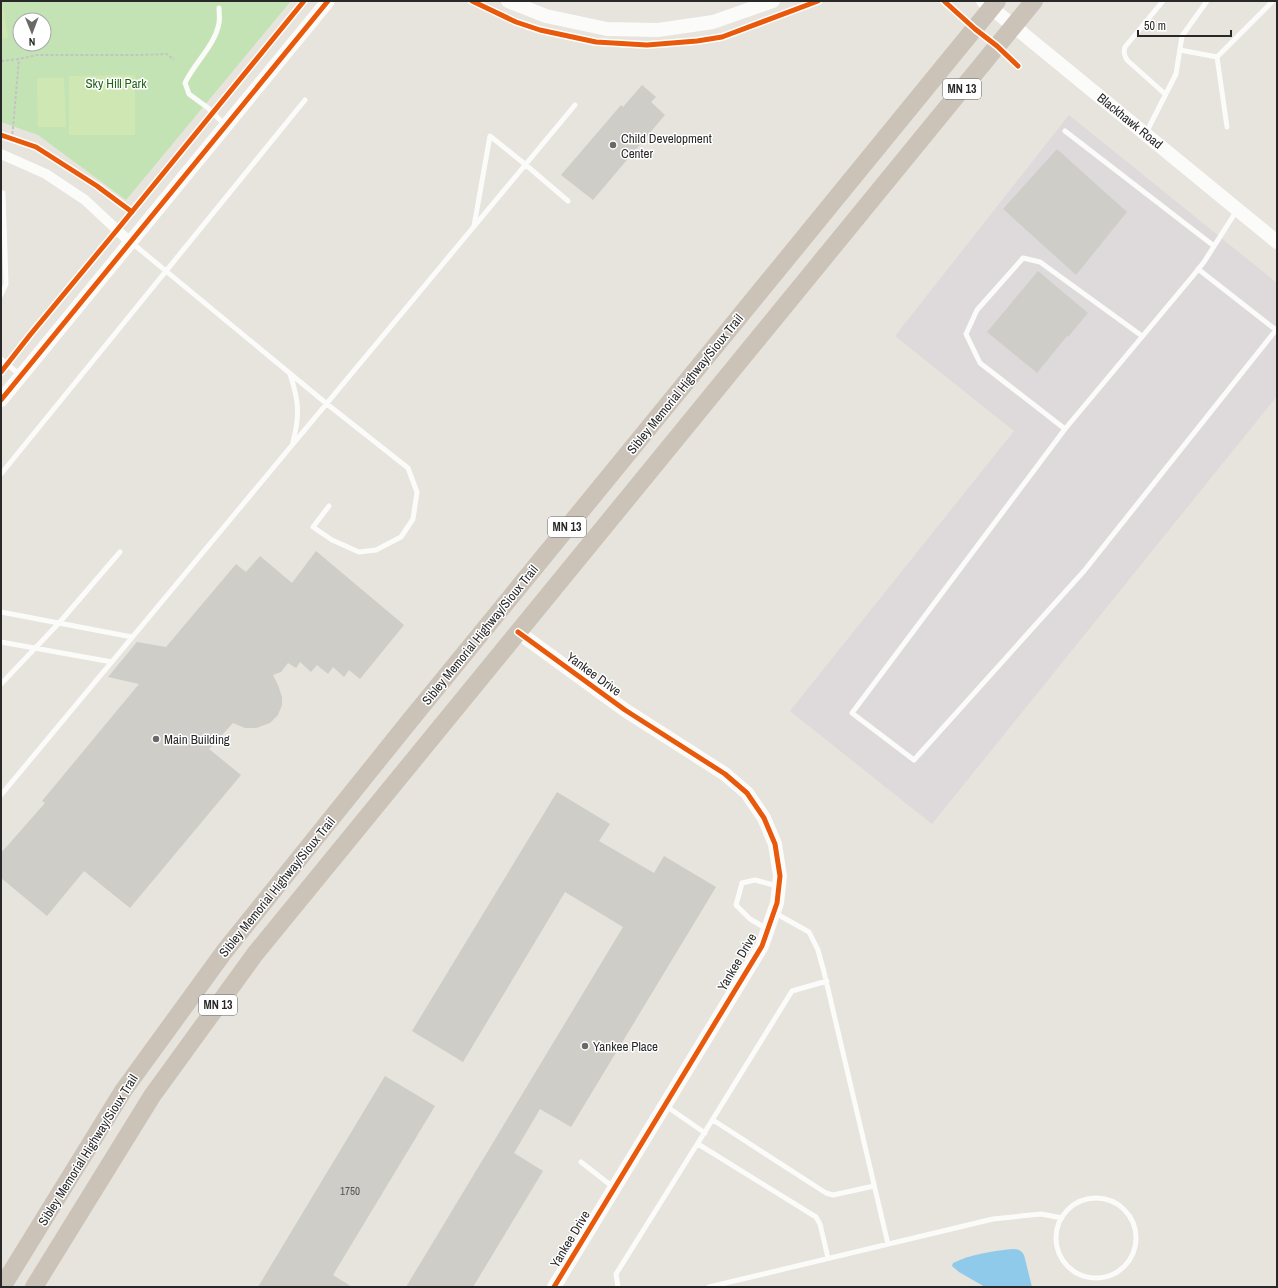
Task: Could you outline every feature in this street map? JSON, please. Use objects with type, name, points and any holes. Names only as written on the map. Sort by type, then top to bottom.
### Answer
[{"type":"highway","name":"MN 13","points":[[1014,26],[1034,1]]},
{"type":"highway","name":"Sibley Memorial Highway/Sioux Trail","points":[[2,1287],[7,1275],[123,1091],[224,952],[991,3]]},
{"type":"highway","name":"Sibley Memorial Highway/Sioux Trail","points":[[34,1287],[152,1096],[255,954],[1014,26]]},
{"type":"street","points":[[1,400],[328,1]]},
{"type":"street","points":[[508,1],[546,16],[607,29],[658,30],[713,22],[773,1]]},
{"type":"street","name":"Blackhawk Road","points":[[991,3],[1014,26],[1277,242]]},
{"type":"street","points":[[1,154],[46,174],[85,200],[130,242]]},
{"type":"street","name":"Yankee Drive","points":[[518,632],[625,710],[725,774],[747,793],[764,818],[775,844],[780,876],[777,903],[762,946],[554,1287]]},
{"type":"lane","points":[[1163,1],[1125,47],[1124,51],[1128,60],[1165,94]]},
{"type":"lane","points":[[1145,133],[1176,74],[1182,36],[1207,1]]},
{"type":"lane","points":[[1217,57],[1273,1]]},
{"type":"lane","points":[[219,8],[219,23],[212,43],[190,73],[185,83],[189,94],[208,108],[226,126]]},
{"type":"lane","points":[[1180,50],[1217,57]]},
{"type":"lane","points":[[1217,57],[1227,128]]},
{"type":"lane","points":[[1,474],[306,100]]},
{"type":"lane","points":[[1,795],[575,105]]},
{"type":"lane","points":[[1065,131],[1214,246]]},
{"type":"lane","points":[[474,227],[490,136],[568,201]]},
{"type":"lane","points":[[1,193],[3,193],[6,284],[1,295]]},
{"type":"lane","points":[[1198,269],[1276,330],[1084,571],[914,760],[852,713],[1065,429],[1198,269],[1238,209]]},
{"type":"lane","points":[[130,242],[327,404],[408,468],[417,492],[413,519],[401,537],[376,550],[359,552],[332,540],[313,527],[329,506]]},
{"type":"lane","points":[[1065,429],[980,363],[966,334],[977,310],[1023,258],[1040,262],[1142,336]]},
{"type":"lane","points":[[1,359],[21,376]]},
{"type":"lane","points":[[290,373],[296,392],[298,413],[292,446]]},
{"type":"lane","points":[[1,684],[59,623],[120,552]]},
{"type":"lane","points":[[1,612],[132,637]]},
{"type":"lane","points":[[1,642],[112,662]]},
{"type":"lane","points":[[768,930],[750,919],[736,905],[742,883],[756,880],[779,887]]},
{"type":"lane","points":[[774,912],[809,932],[818,950],[888,1244]]},
{"type":"lane","points":[[618,1287],[616,1274],[792,991],[826,981]]},
{"type":"lane","points":[[665,1105],[705,1133]]},
{"type":"lane","points":[[713,1120],[826,1193],[833,1195],[874,1186]]},
{"type":"lane","points":[[698,1144],[816,1217],[820,1224],[828,1258]]},
{"type":"lane","points":[[581,1162],[614,1188]]},
{"type":"lane","points":[[1095,1197],[1110,1199],[1119,1204],[1128,1213],[1135,1225],[1137,1239],[1129,1263],[1115,1274],[1098,1279],[1082,1276],[1071,1270],[1060,1258],[1056,1241],[1058,1225],[1062,1218],[1067,1210],[1081,1200],[1095,1197]]},
{"type":"lane","points":[[709,1287],[993,1218],[1041,1214],[1062,1218]]},
{"type":"path","points":[[1,61],[19,60],[37,55],[167,54],[174,60]]},
{"type":"path","points":[[18,141],[9,138],[19,60]]},
{"type":"shaded area","points":[[1069,115],[1277,283],[1277,396],[932,824],[790,711],[1014,431],[895,336]]},
{"type":"green space","name":"Sky Hill Park","points":[[1,1],[291,1],[126,200],[38,135],[1,122]]},
{"type":"green space","points":[[2,1],[8,38],[1,38]]},
{"type":"green space","points":[[135,75],[135,135],[69,135],[69,76]]},
{"type":"green space","points":[[37,78],[64,78],[66,127],[38,127]]},
{"type":"water","points":[[1013,1249],[1019,1250],[1024,1255],[1032,1287],[985,1287],[959,1272],[952,1266],[953,1263],[975,1255]]},
{"type":"building","name":"Child Development Center","points":[[642,85],[656,97],[651,102],[665,115],[593,200],[561,175],[621,105],[623,107]]},
{"type":"building","points":[[1057,149],[1127,212],[1076,275],[1003,209]]},
{"type":"building","points":[[1038,271],[1088,313],[1037,373],[987,332]]},
{"type":"building","name":"Main Building","points":[[316,551],[404,625],[360,679],[349,670],[344,677],[333,667],[328,674],[317,665],[311,672],[300,662],[296,668],[288,663],[281,672],[273,675],[282,697],[282,705],[278,715],[270,723],[256,728],[245,728],[233,723],[209,749],[241,775],[130,908],[84,871],[47,916],[1,878],[1,853],[45,803],[42,801],[139,684],[108,677],[137,642],[166,647],[236,564],[246,572],[260,556],[292,583]]},
{"type":"building","name":"Yankee Place","points":[[557,792],[610,824],[599,841],[654,873],[664,856],[716,887],[571,1127],[540,1109],[514,1153],[543,1171],[473,1287],[406,1287],[623,927],[565,892],[463,1062],[412,1031]]},
{"type":"building","points":[[385,1076],[435,1106],[333,1275],[352,1287],[258,1287]]},
{"type":"cycle path","points":[[1,372],[304,1]]},
{"type":"cycle path","points":[[1,400],[328,1]]},
{"type":"cycle path","points":[[472,1],[516,22],[540,30],[596,42],[647,45],[697,41],[722,37],[818,1]]},
{"type":"cycle path","points":[[944,1],[1018,66]]},
{"type":"cycle path","points":[[1,135],[36,147],[97,186],[132,212]]},
{"type":"cycle path","points":[[518,632],[625,710],[725,774],[747,793],[764,818],[775,844],[780,876],[777,903],[762,946],[554,1287]]},
{"type":"place","name":"Child Development Center","points":[[613,145]]},
{"type":"place","name":"Main Building","points":[[156,739]]},
{"type":"place","name":"Yankee Place","points":[[585,1046]]}]
